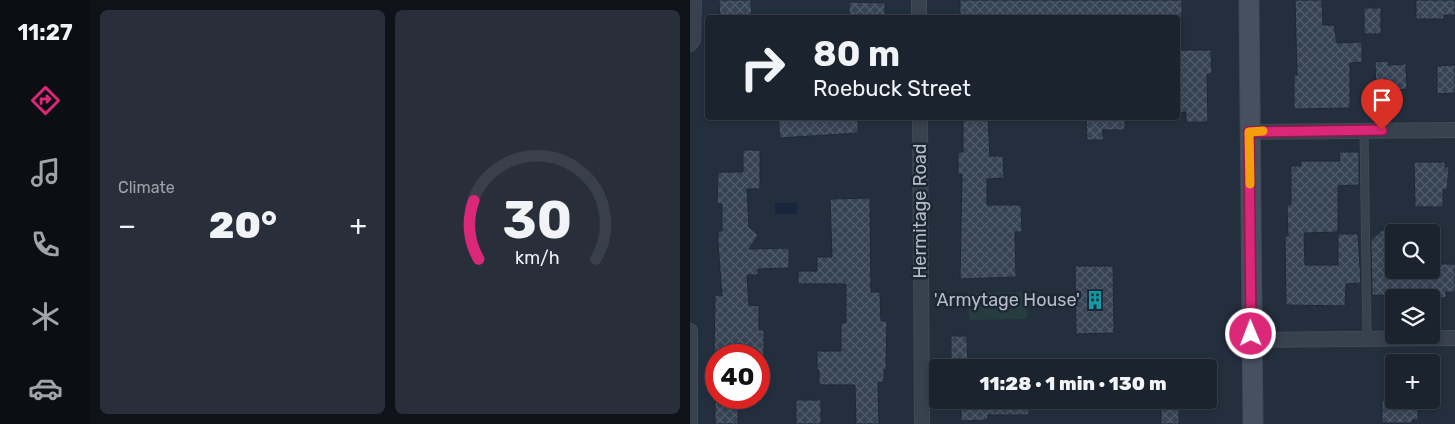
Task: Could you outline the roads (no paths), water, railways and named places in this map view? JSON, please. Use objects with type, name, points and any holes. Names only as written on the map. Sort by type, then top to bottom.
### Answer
[{"type":"street","points":[[691,41],[694,0]]},
{"type":"street","points":[[919,0],[919,15]]},
{"type":"street","points":[[1249,0],[1253,424]]},
{"type":"street","name":"Hermitage Road","points":[[920,120],[922,424]]},
{"type":"street","points":[[1249,132],[1455,130]]},
{"type":"street","points":[[690,331],[690,424]]},
{"type":"street","points":[[1251,340],[1455,338]]},
{"type":"lane","points":[[1364,130],[1367,339]]},
{"type":"water","points":[[775,203],[797,203],[797,214],[775,214]]},
{"type":"place","name":"'Armytage House'","points":[[1095,300]]}]
